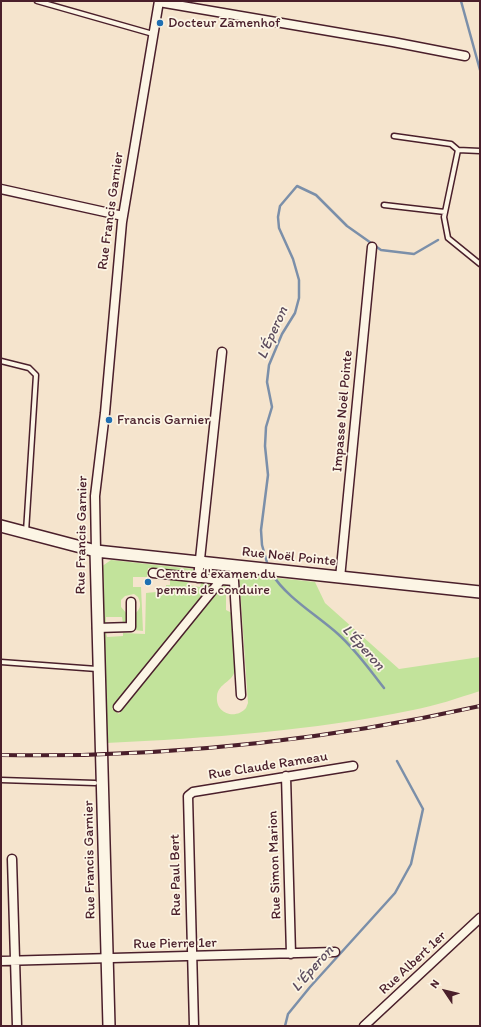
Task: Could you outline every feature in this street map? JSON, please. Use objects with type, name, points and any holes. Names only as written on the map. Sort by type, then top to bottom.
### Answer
[{"type":"street","name":"Rue Francis Garnier","points":[[109,1026],[102,741],[98,669],[95,496],[105,413],[123,216],[152,34],[159,2]]},
{"type":"street","points":[[159,2],[466,56]]},
{"type":"street","points":[[1,189],[123,216]]},
{"type":"street","name":"Impasse Noël Pointe","points":[[340,578],[372,247]]},
{"type":"street","points":[[198,578],[222,352]]},
{"type":"street","name":"Rue Noël Pointe","points":[[1,526],[96,550],[200,563],[480,592]]},
{"type":"street","points":[[153,573],[234,581],[241,695]]},
{"type":"street","points":[[118,707],[221,580]]},
{"type":"street","points":[[97,628],[131,627],[131,602]]},
{"type":"street","name":"Rue Claude Rameau","points":[[188,796],[193,792],[354,766]]},
{"type":"street","name":"Rue Simon Marion","points":[[286,776],[291,954]]},
{"type":"street","name":"Rue Paul Bert","points":[[188,796],[194,1026]]},
{"type":"street","points":[[12,859],[17,1026]]},
{"type":"street","name":"Rue Albert 1er","points":[[364,1026],[480,918]]},
{"type":"street","name":"Rue Pierre 1er","points":[[1,961],[335,952]]},
{"type":"lane","points":[[37,1],[152,34]]},
{"type":"lane","points":[[394,136],[451,144],[458,150],[480,151]]},
{"type":"lane","points":[[458,150],[444,217],[448,238],[480,264]]},
{"type":"lane","points":[[384,205],[445,212]]},
{"type":"lane","points":[[1,361],[28,368],[36,375],[26,532]]},
{"type":"lane","points":[[1,662],[98,669]]},
{"type":"lane","points":[[1,780],[95,783]]},
{"type":"green space","points":[[111,560],[193,569],[193,572],[148,568],[147,577],[133,577],[133,587],[141,587],[143,631],[134,630],[134,615],[139,609],[140,603],[138,597],[134,594],[125,596],[121,600],[121,607],[127,614],[128,624],[123,624],[122,617],[106,617],[106,623],[102,623],[101,567]]},
{"type":"green space","points":[[239,574],[315,582],[325,603],[399,669],[480,657],[480,691],[421,708],[337,723],[222,736],[106,743],[102,632],[106,632],[107,637],[123,636],[123,633],[145,634],[146,593],[166,591],[166,585],[170,585],[170,577],[189,579],[188,585],[200,587],[202,580],[214,581],[112,709],[119,714],[221,587],[226,585],[226,610],[232,613],[235,669],[232,677],[220,688],[217,696],[217,702],[219,707],[227,713],[237,714],[246,708],[248,703]]},
{"type":"waterway","name":"L'Éperon","points":[[461,1],[480,70]]},
{"type":"waterway","name":"L'Éperon","points":[[268,566],[262,545],[261,530],[268,475],[265,446],[266,427],[272,407],[267,382],[269,365],[282,334],[295,313],[299,298],[299,280],[293,259],[279,228],[278,217],[280,206],[297,186],[316,195],[347,226],[381,250],[414,254],[438,240]]},
{"type":"waterway","name":"L'Éperon","points":[[272,574],[285,591],[345,640],[384,688]]},
{"type":"waterway","name":"L'Éperon","points":[[285,1026],[288,1014],[310,987],[395,893],[411,864],[423,809],[397,761]]},
{"type":"railway","points":[[1,755],[122,754],[242,745],[362,729],[480,706]]},
{"type":"place","name":"Docteur Zamenhof","points":[[160,23]]},
{"type":"place","name":"Francis Garnier","points":[[109,420]]},
{"type":"place","name":"Centre d'examen du permis de conduire","points":[[148,582]]}]
